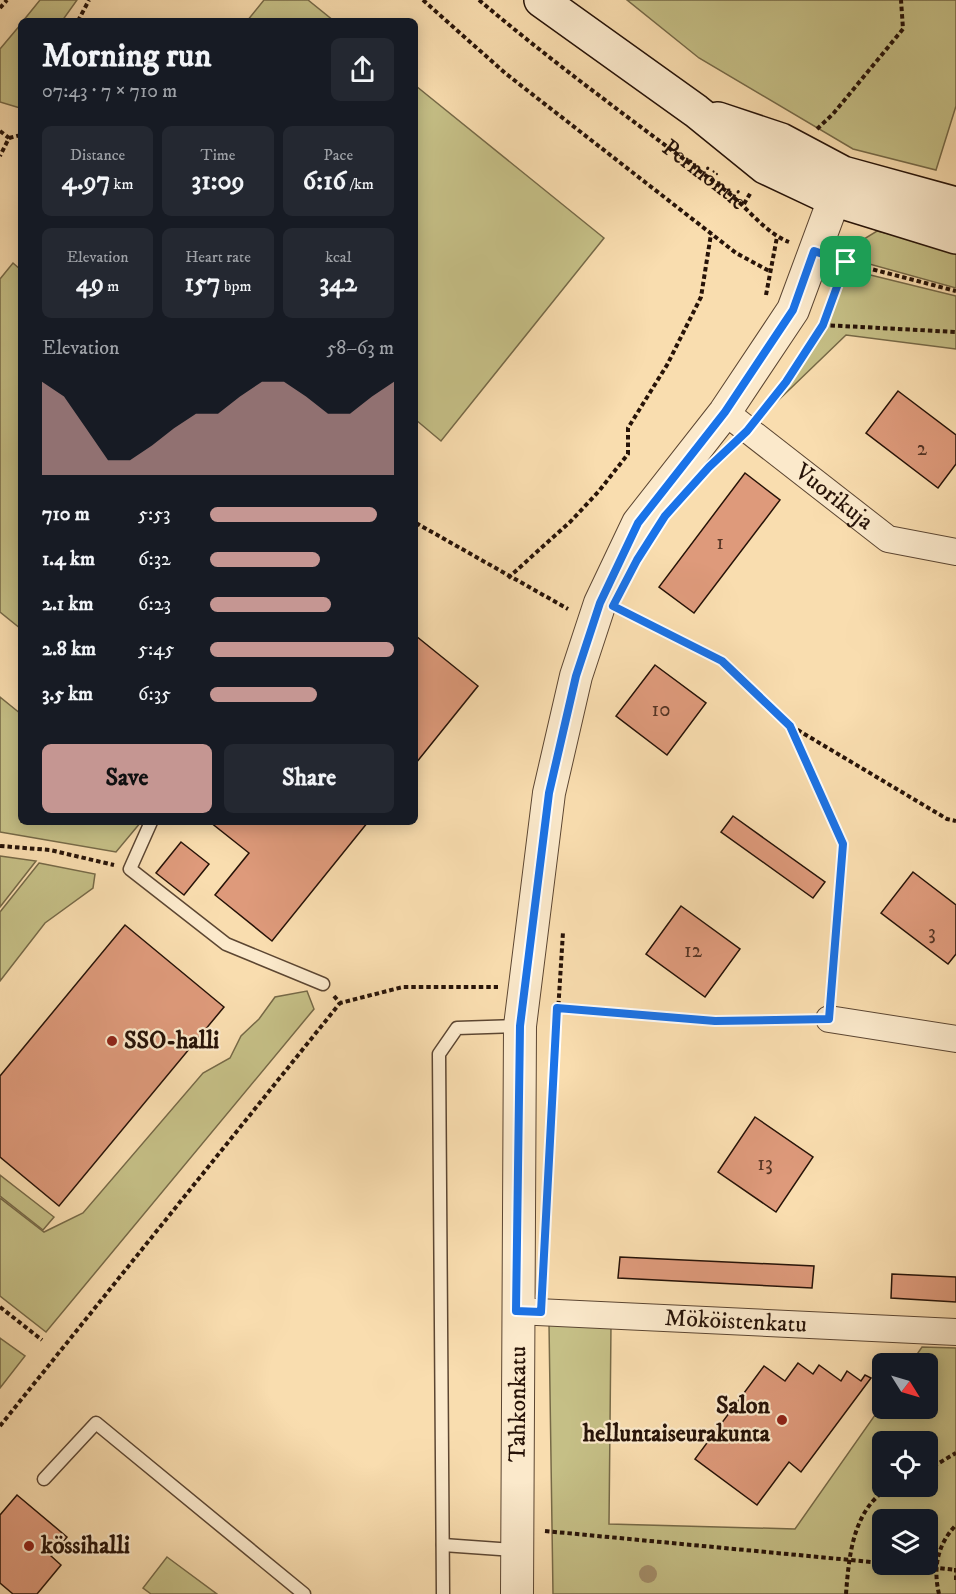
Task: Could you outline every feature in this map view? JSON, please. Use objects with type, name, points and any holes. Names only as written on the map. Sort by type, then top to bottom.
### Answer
[{"type":"main road","name":"Perniöntie","points":[[541,0],[696,111],[765,167],[838,186],[956,204]]},
{"type":"main road","name":"Perniöntie","points":[[838,186],[956,237]]},
{"type":"street","name":"Tahkonkatu","points":[[517,1594],[533,1540],[516,1311],[522,1011],[549,793],[576,676],[600,603],[638,523],[736,421],[793,310],[838,186]]},
{"type":"street","name":"Vuorikuja","points":[[736,421],[888,539],[956,552]]},
{"type":"street","points":[[829,1019],[956,1039]]},
{"type":"street","name":"Mököistenkatu","points":[[516,1311],[956,1332]]},
{"type":"lane","points":[[150,825],[130,869],[226,944],[323,984]]},
{"type":"lane","points":[[443,1594],[439,1054],[458,1028],[522,1011]]},
{"type":"lane","points":[[44,1479],[96,1423],[303,1594]]},
{"type":"lane","points":[[443,1545],[533,1540]]},
{"type":"path","points":[[0,8],[7,0]]},
{"type":"path","points":[[80,18],[89,0]]},
{"type":"path","points":[[423,0],[506,73],[736,253],[771,272]]},
{"type":"path","name":"Perniöntie","points":[[479,0],[522,36],[744,204],[777,237],[846,262],[956,291]]},
{"type":"path","points":[[810,135],[833,114],[903,29],[901,0]]},
{"type":"path","points":[[0,131],[9,138]]},
{"type":"path","points":[[0,156],[9,138],[18,136]]},
{"type":"path","points":[[508,578],[571,521],[599,491],[628,453],[628,428],[667,365],[701,297],[711,233]]},
{"type":"path","points":[[736,421],[786,382],[823,325],[846,262]]},
{"type":"path","points":[[823,325],[956,332]]},
{"type":"path","points":[[418,524],[508,578],[568,609]]},
{"type":"path","points":[[623,611],[722,661],[790,726],[947,819],[956,821]]},
{"type":"path","points":[[0,1426],[340,1003],[403,987],[496,986],[522,1011],[557,1008],[715,1021],[829,1019],[843,844],[790,726]]},
{"type":"path","points":[[0,846],[50,850],[130,869]]},
{"type":"path","points":[[550,1149],[563,927]]},
{"type":"path","points":[[323,984],[340,1003]]},
{"type":"path","points":[[0,1307],[42,1340]]},
{"type":"path","points":[[938,1464],[956,1453]]},
{"type":"path","points":[[846,1594],[849,1560],[859,1525],[870,1502],[877,1497]]},
{"type":"path","points":[[938,1555],[956,1525]]},
{"type":"path","points":[[533,1540],[872,1562]]},
{"type":"path","points":[[938,1568],[956,1569],[956,1583]]},
{"type":"path","points":[[936,1575],[939,1594]]},
{"type":"shaded area","points":[[40,0],[77,0],[64,18],[25,18]]},
{"type":"shaded area","points":[[264,0],[308,0],[330,18],[249,18]]},
{"type":"shaded area","points":[[627,0],[956,0],[956,106],[936,170],[853,149],[699,58]]},
{"type":"shaded area","points":[[18,28],[18,107],[0,102],[0,49]]},
{"type":"shaded area","points":[[418,88],[604,238],[441,441],[418,422]]},
{"type":"shaded area","points":[[877,231],[956,249],[956,288],[844,257],[846,250]]},
{"type":"shaded area","points":[[13,263],[18,267],[18,627],[0,612],[0,279]]},
{"type":"shaded area","points":[[850,270],[956,296],[956,349],[846,335],[763,415],[788,384]]},
{"type":"shaded area","points":[[0,697],[18,712],[18,825],[138,825],[116,852],[0,832]]},
{"type":"shaded area","points":[[0,856],[36,861],[0,907]]},
{"type":"shaded area","points":[[39,863],[95,874],[93,888],[45,923],[0,981],[0,912]]},
{"type":"shaded area","points":[[307,991],[314,1009],[46,1332],[0,1296],[0,1198],[44,1232],[83,1213],[203,1073],[230,1058],[241,1036],[259,1019],[275,997]]},
{"type":"shaded area","points":[[0,1175],[54,1217],[43,1230],[0,1196]]},
{"type":"shaded area","points":[[549,1324],[611,1325],[609,1524],[795,1529],[872,1419],[938,1419],[938,1353],[918,1353],[922,1347],[956,1348],[956,1594],[553,1594]]},
{"type":"shaded area","points":[[0,1338],[25,1356],[0,1388]]},
{"type":"shaded area","points":[[167,1557],[217,1594],[151,1594],[143,1588]]},
{"type":"building","points":[[898,391],[956,435],[956,464],[938,488],[866,433]]},
{"type":"building","points":[[745,473],[780,500],[694,613],[659,587]]},
{"type":"building","points":[[418,638],[478,686],[418,761]]},
{"type":"building","points":[[655,665],[706,703],[667,755],[616,716]]},
{"type":"building","points":[[733,816],[825,882],[813,898],[721,832]]},
{"type":"building","points":[[214,825],[366,825],[272,941],[215,895],[249,853]]},
{"type":"building","points":[[181,842],[209,864],[184,895],[156,873]]},
{"type":"building","points":[[913,872],[956,905],[956,954],[948,964],[881,913]]},
{"type":"building","points":[[681,906],[740,949],[705,997],[646,954]]},
{"type":"building","name":"SSO-halli","points":[[125,925],[224,1007],[59,1206],[0,1157],[0,1076]]},
{"type":"building","points":[[755,1117],[813,1157],[776,1212],[718,1172]]},
{"type":"building","points":[[620,1257],[814,1266],[812,1288],[618,1278]]},
{"type":"building","points":[[892,1274],[956,1277],[956,1302],[891,1298]]},
{"type":"building","name":"Salon helluntaiseurakunta","points":[[798,1363],[813,1374],[819,1365],[841,1381],[847,1371],[861,1381],[865,1375],[871,1378],[801,1472],[789,1462],[757,1505],[695,1459],[764,1366],[785,1381]]},
{"type":"building","name":"kössihalli","points":[[17,1495],[67,1537],[51,1556],[61,1565],[37,1594],[13,1594],[0,1583],[0,1515]]},
{"type":"place","name":"SSO-halli","points":[[112,1041]]},
{"type":"place","name":"Salon helluntaiseurakunta","points":[[782,1420]]},
{"type":"place","name":"kössihalli","points":[[29,1546]]},
{"type":"route","points":[[814,251],[846,262],[823,325],[786,382],[747,431],[709,467],[665,516],[637,560],[613,606],[722,661],[790,726],[843,844],[829,1019],[715,1021],[557,1008],[541,1312],[516,1311],[520,1026],[549,793],[576,676],[600,603],[638,523],[725,412],[793,310],[814,251]]}]
